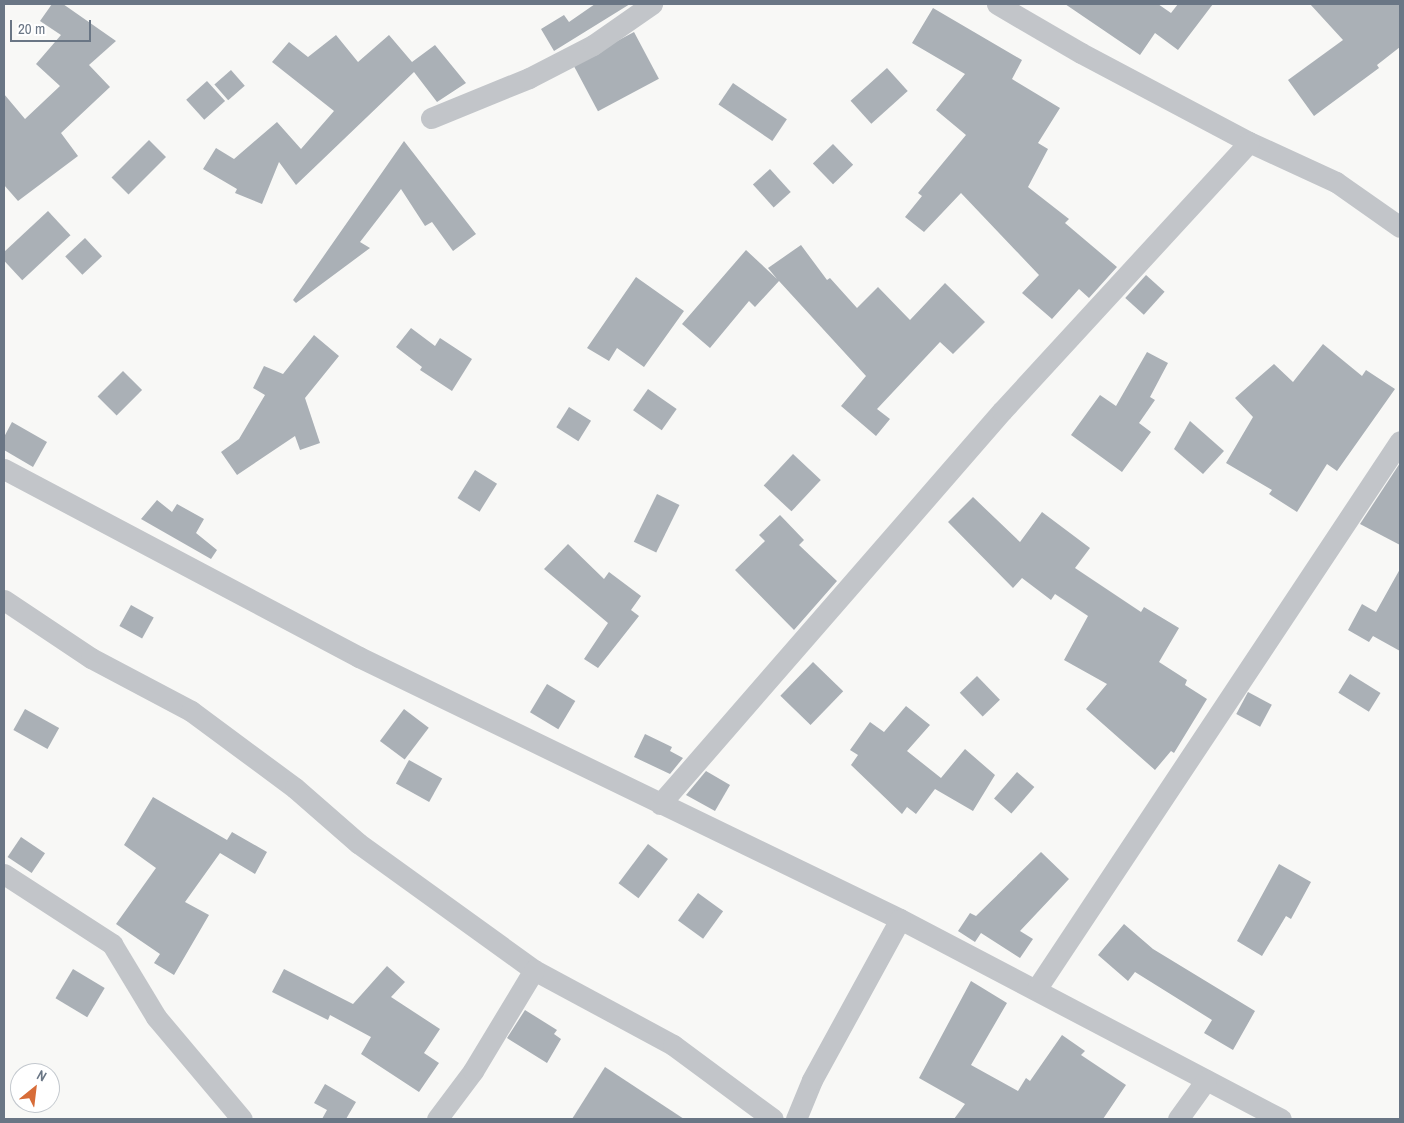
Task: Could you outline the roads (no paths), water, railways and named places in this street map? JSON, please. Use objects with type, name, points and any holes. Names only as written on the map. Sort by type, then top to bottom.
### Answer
[{"type":"street","points":[[431,118],[529,78],[585,49],[652,4]]},
{"type":"street","points":[[997,4],[1081,53],[1249,142],[1336,182],[1400,227]]},
{"type":"street","points":[[660,804],[995,419],[1249,142]]},
{"type":"street","points":[[1037,988],[1400,441]]},
{"type":"street","points":[[4,469],[359,657],[660,804],[900,918],[1037,988],[1281,1119]]},
{"type":"street","points":[[4,600],[91,658],[191,711],[295,788],[358,843],[534,970],[673,1045],[773,1119]]},
{"type":"street","points":[[4,874],[112,944],[156,1017],[242,1119]]},
{"type":"street","points":[[796,1119],[812,1080],[900,918]]},
{"type":"street","points":[[437,1119],[473,1071],[534,970]]},
{"type":"street","points":[[1178,1119],[1206,1080]]}]
